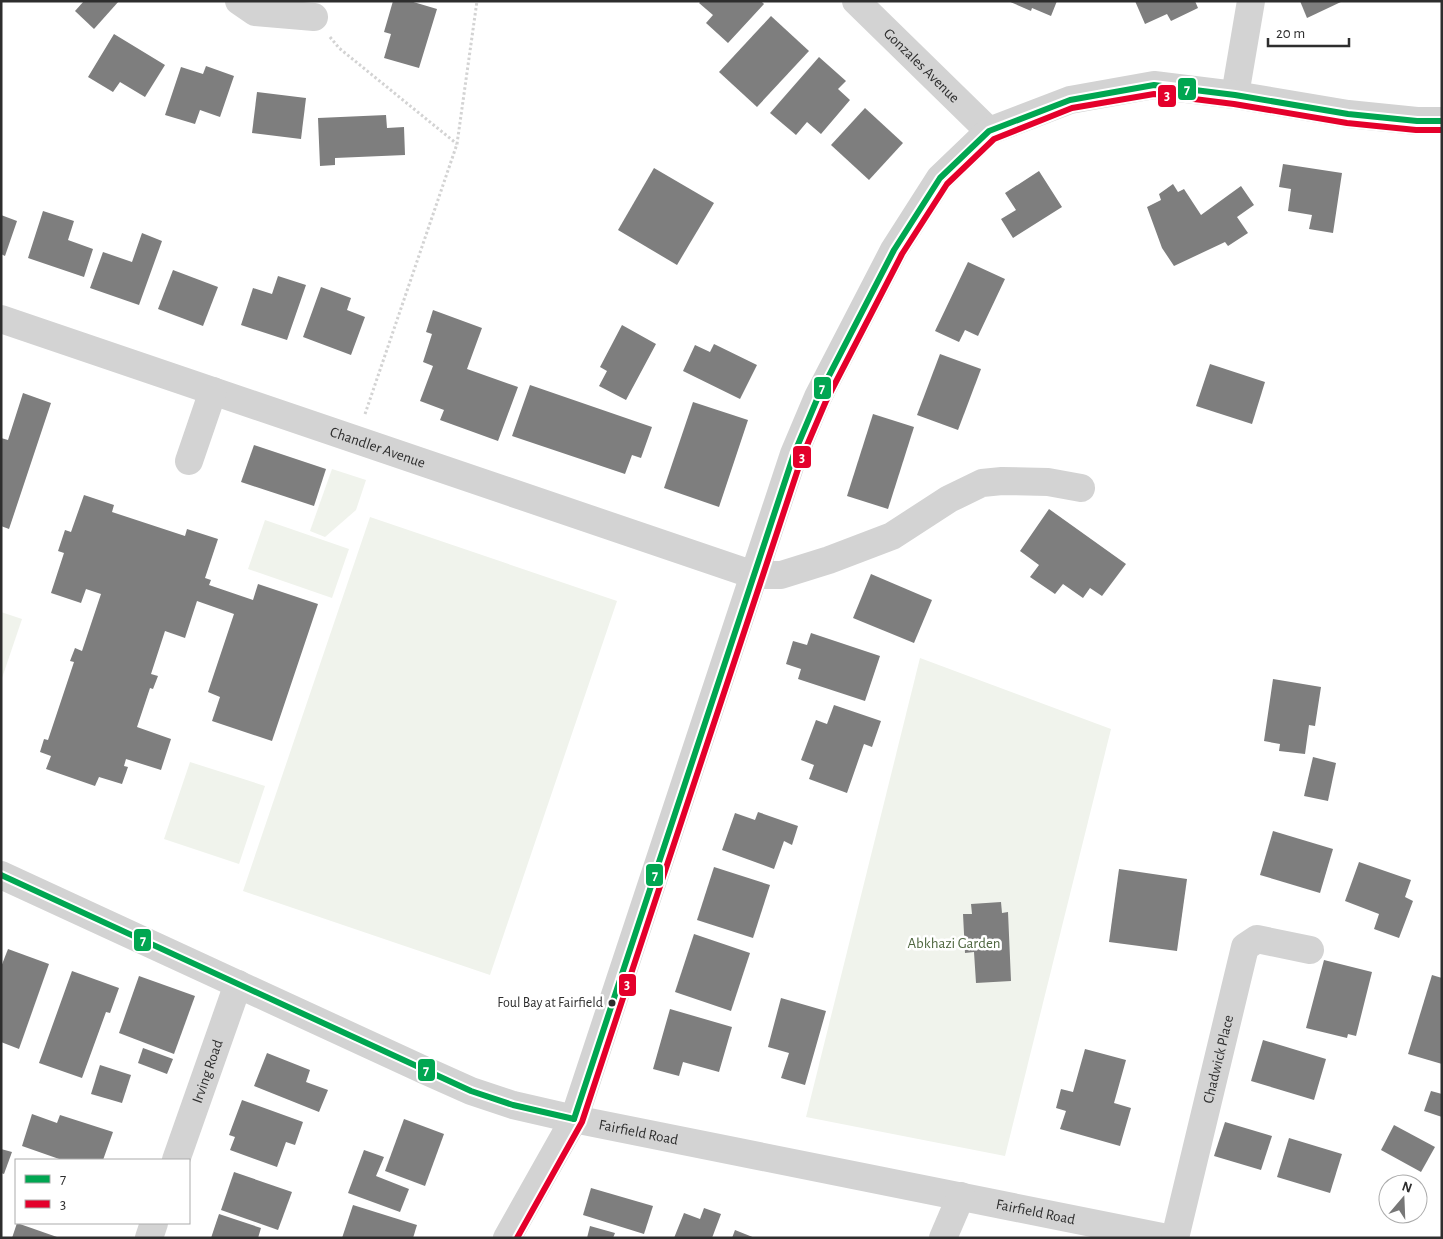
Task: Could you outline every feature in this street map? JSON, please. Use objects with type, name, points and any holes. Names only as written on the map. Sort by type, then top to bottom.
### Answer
[{"type":"street","points":[[239,1],[255,12],[314,17]]},
{"type":"street","name":"Gonzales Avenue","points":[[856,1],[989,130]]},
{"type":"street","points":[[1235,95],[1251,1]]},
{"type":"street","points":[[506,1238],[574,1119],[794,454],[818,397],[894,250],[940,178],[989,130],[1070,100],[1154,85],[1235,95],[1348,114],[1417,121],[1442,121]]},
{"type":"street","name":"Chandler Avenue","points":[[1,319],[754,575],[781,575],[829,560],[892,536],[950,499],[982,483],[1002,481],[1048,482],[1082,488]]},
{"type":"street","points":[[189,461],[213,391]]},
{"type":"street","name":"Fairfield Road","points":[[1,875],[471,1091],[513,1105],[1150,1236]]},
{"type":"street","name":"Chadwick Place","points":[[1175,1238],[1245,947],[1258,939],[1310,950]]},
{"type":"street","name":"Irving Road","points":[[176,1159],[238,984]]},
{"type":"street","points":[[943,1238],[961,1196]]},
{"type":"street","points":[[149,1238],[154,1224]]},
{"type":"path","points":[[356,440],[457,144],[477,1]]},
{"type":"path","points":[[314,17],[339,48],[457,144]]},
{"type":"green space","points":[[332,469],[366,480],[356,510],[325,537],[310,531]]},
{"type":"green space","points":[[370,517],[617,601],[490,975],[243,891]]},
{"type":"green space","points":[[265,520],[349,549],[332,598],[248,569]]},
{"type":"green space","points":[[1,612],[22,619],[1,681]]},
{"type":"green space","name":"Abkhazi Garden","points":[[920,658],[1111,729],[1005,1156],[806,1117]]},
{"type":"green space","points":[[190,762],[265,786],[239,864],[164,839]]},
{"type":"building","points":[[84,1],[119,1],[94,29],[75,11]]},
{"type":"building","points":[[393,1],[410,1],[437,9],[419,68],[384,58],[391,34],[384,32]]},
{"type":"building","points":[[701,1],[761,1],[764,4],[728,43],[706,23],[713,15],[699,3]]},
{"type":"building","points":[[1008,1],[1057,1],[1051,16],[1032,8],[1031,11]]},
{"type":"building","points":[[1135,1],[1195,1],[1198,8],[1171,21],[1167,14],[1145,24]]},
{"type":"building","points":[[1300,1],[1343,1],[1307,18]]},
{"type":"building","points":[[771,16],[809,51],[757,107],[719,72]]},
{"type":"building","points":[[114,34],[165,65],[145,97],[120,82],[113,92],[88,77]]},
{"type":"building","points":[[819,57],[846,81],[838,89],[850,100],[821,134],[807,122],[796,135],[770,113]]},
{"type":"building","points":[[206,66],[234,76],[220,117],[200,110],[195,124],[165,115],[181,67],[203,74]]},
{"type":"building","points":[[257,92],[306,98],[301,139],[252,133]]},
{"type":"building","points":[[865,108],[903,143],[869,180],[831,145]]},
{"type":"building","points":[[386,115],[387,128],[404,127],[405,155],[335,158],[335,165],[320,166],[318,118]]},
{"type":"building","points":[[1283,164],[1342,173],[1333,233],[1309,229],[1312,215],[1288,211],[1291,189],[1279,187]]},
{"type":"building","points":[[654,168],[714,203],[677,265],[618,230]]},
{"type":"building","points":[[1039,171],[1062,207],[1013,238],[1001,219],[1016,210],[1005,193]]},
{"type":"building","points":[[1173,184],[1178,192],[1184,189],[1201,215],[1241,186],[1254,205],[1237,217],[1248,233],[1228,246],[1225,242],[1174,266],[1162,248],[1147,207],[1161,200],[1159,194]]},
{"type":"building","points":[[43,211],[74,221],[68,240],[93,249],[84,277],[28,258]]},
{"type":"building","points":[[1,215],[17,221],[5,256],[1,254]]},
{"type":"building","points":[[142,233],[162,241],[139,305],[90,288],[103,252],[132,262]]},
{"type":"building","points":[[968,262],[1005,279],[978,336],[965,330],[959,342],[935,331]]},
{"type":"building","points":[[173,270],[218,287],[203,326],[158,309]]},
{"type":"building","points":[[278,276],[306,285],[287,340],[241,325],[253,288],[272,294]]},
{"type":"building","points":[[321,287],[351,298],[347,310],[365,317],[351,355],[303,337]]},
{"type":"building","points":[[433,310],[482,328],[467,369],[518,387],[498,441],[440,420],[444,410],[420,401],[433,366],[423,362],[432,334],[426,332]]},
{"type":"building","points":[[622,325],[656,344],[626,400],[599,386],[607,371],[600,367]]},
{"type":"building","points":[[714,344],[757,365],[740,399],[683,371],[695,345],[710,352]]},
{"type":"building","points":[[940,354],[981,369],[958,430],[917,415]]},
{"type":"building","points":[[1210,364],[1265,382],[1252,424],[1196,406]]},
{"type":"building","points":[[530,385],[652,427],[641,458],[632,455],[625,474],[512,436]]},
{"type":"building","points":[[23,393],[51,403],[9,529],[1,526],[1,438],[8,440]]},
{"type":"building","points":[[693,402],[748,420],[719,507],[664,488]]},
{"type":"building","points":[[873,414],[914,427],[888,509],[847,496]]},
{"type":"building","points":[[254,445],[326,469],[314,506],[241,482]]},
{"type":"building","points":[[84,495],[114,505],[112,512],[185,536],[187,529],[218,539],[205,578],[211,580],[209,585],[253,600],[258,584],[318,604],[272,741],[212,721],[220,697],[208,692],[234,614],[197,601],[185,638],[165,631],[151,674],[158,676],[153,689],[150,688],[137,727],[171,739],[161,770],[126,759],[124,766],[128,767],[122,784],[99,777],[95,786],[46,769],[51,756],[40,752],[44,739],[48,740],[74,662],[70,661],[75,648],[82,651],[101,594],[86,589],[81,603],[51,593],[64,553],[58,551],[65,530],[71,532]]},
{"type":"building","points":[[1049,509],[1126,564],[1102,596],[1090,588],[1083,598],[1063,584],[1055,594],[1030,577],[1039,565],[1020,551]]},
{"type":"building","points":[[871,574],[932,600],[914,643],[853,618]]},
{"type":"building","points":[[811,633],[880,656],[865,701],[798,679],[801,669],[786,664],[793,641],[807,645]]},
{"type":"building","points":[[1273,679],[1321,687],[1315,726],[1309,725],[1305,754],[1279,751],[1280,744],[1264,741]]},
{"type":"building","points":[[834,705],[881,721],[872,747],[864,744],[847,793],[809,779],[814,765],[801,760],[816,720],[827,724]]},
{"type":"building","points":[[1313,757],[1336,763],[1328,801],[1304,796]]},
{"type":"building","points":[[758,812],[798,826],[792,845],[784,841],[774,869],[722,850],[735,813],[755,820]]},
{"type":"building","points":[[1273,831],[1333,849],[1320,893],[1260,875]]},
{"type":"building","points":[[1359,862],[1411,880],[1405,897],[1413,901],[1399,938],[1374,929],[1379,914],[1345,901]]},
{"type":"building","points":[[714,867],[770,885],[753,938],[697,920]]},
{"type":"building","points":[[1119,869],[1187,879],[1177,951],[1109,942]]},
{"type":"building","points":[[1001,902],[1002,913],[1008,912],[1011,981],[976,983],[974,952],[965,953],[963,914],[972,914],[971,904]]},
{"type":"building","points":[[694,934],[750,953],[731,1011],[675,992]]},
{"type":"building","points":[[8,949],[49,964],[19,1049],[1,1042],[1,967]]},
{"type":"building","points":[[1324,960],[1372,972],[1356,1036],[1348,1034],[1347,1038],[1306,1028]]},
{"type":"building","points":[[72,971],[119,988],[110,1013],[106,1012],[82,1078],[39,1063]]},
{"type":"building","points":[[1432,975],[1442,978],[1442,1064],[1408,1054]]},
{"type":"building","points":[[139,976],[195,996],[174,1054],[119,1033]]},
{"type":"building","points":[[781,998],[826,1011],[805,1085],[781,1078],[789,1053],[768,1047]]},
{"type":"building","points":[[670,1009],[732,1027],[719,1072],[683,1062],[679,1076],[653,1069]]},
{"type":"building","points":[[1263,1040],[1326,1059],[1314,1100],[1251,1081]]},
{"type":"building","points":[[143,1048],[173,1059],[167,1074],[138,1063]]},
{"type":"building","points":[[1085,1049],[1126,1060],[1114,1103],[1131,1108],[1120,1146],[1060,1129],[1066,1111],[1056,1108],[1061,1089],[1073,1092]]},
{"type":"building","points":[[267,1053],[310,1070],[306,1082],[328,1090],[319,1112],[254,1086]]},
{"type":"building","points":[[100,1065],[131,1075],[122,1103],[91,1094]]},
{"type":"building","points":[[1431,1091],[1442,1094],[1442,1117],[1424,1111]]},
{"type":"building","points":[[242,1100],[303,1122],[295,1145],[286,1142],[277,1167],[230,1150],[235,1137],[229,1135]]},
{"type":"building","points":[[32,1114],[57,1123],[60,1115],[113,1132],[103,1159],[59,1159],[22,1146]]},
{"type":"building","points":[[404,1119],[444,1134],[425,1186],[385,1171]]},
{"type":"building","points":[[1225,1122],[1272,1136],[1261,1170],[1214,1156]]},
{"type":"building","points":[[1394,1125],[1435,1147],[1421,1172],[1381,1150]]},
{"type":"building","points":[[1289,1138],[1342,1154],[1330,1193],[1277,1177]]},
{"type":"building","points":[[1,1149],[12,1152],[4,1174],[1,1173]]},
{"type":"building","points":[[364,1150],[384,1157],[376,1176],[409,1189],[400,1212],[348,1193]]},
{"type":"building","points":[[234,1172],[292,1192],[278,1230],[221,1210]]},
{"type":"building","points":[[591,1188],[653,1206],[644,1234],[583,1215]]},
{"type":"building","points":[[353,1205],[417,1225],[413,1238],[342,1238]]},
{"type":"building","points":[[704,1208],[721,1214],[712,1238],[674,1238],[684,1213],[700,1219]]},
{"type":"building","points":[[219,1214],[261,1228],[258,1238],[211,1238]]},
{"type":"building","points":[[17,1224],[57,1237],[57,1238],[12,1238]]},
{"type":"building","points":[[590,1226],[615,1233],[613,1238],[587,1238]]},
{"type":"building","points":[[735,1230],[755,1238],[732,1238]]},
{"type":"transit line","name":"7","points":[[574,1119],[794,454],[818,397],[894,250],[940,178],[989,131],[1070,100],[1154,85],[1235,95],[1348,114],[1417,121],[1442,121]]},
{"type":"transit line","name":"3","points":[[517,1238],[582,1122],[802,457],[826,401],[902,254],[947,184],[994,139],[1072,108],[1154,94],[1234,104],[1347,123],[1416,130],[1442,130]]},
{"type":"transit line","name":"7","points":[[1,875],[471,1091],[513,1105],[574,1119]]},
{"type":"place","name":"Foul Bay at Fairfield","points":[[612,1003]]}]
